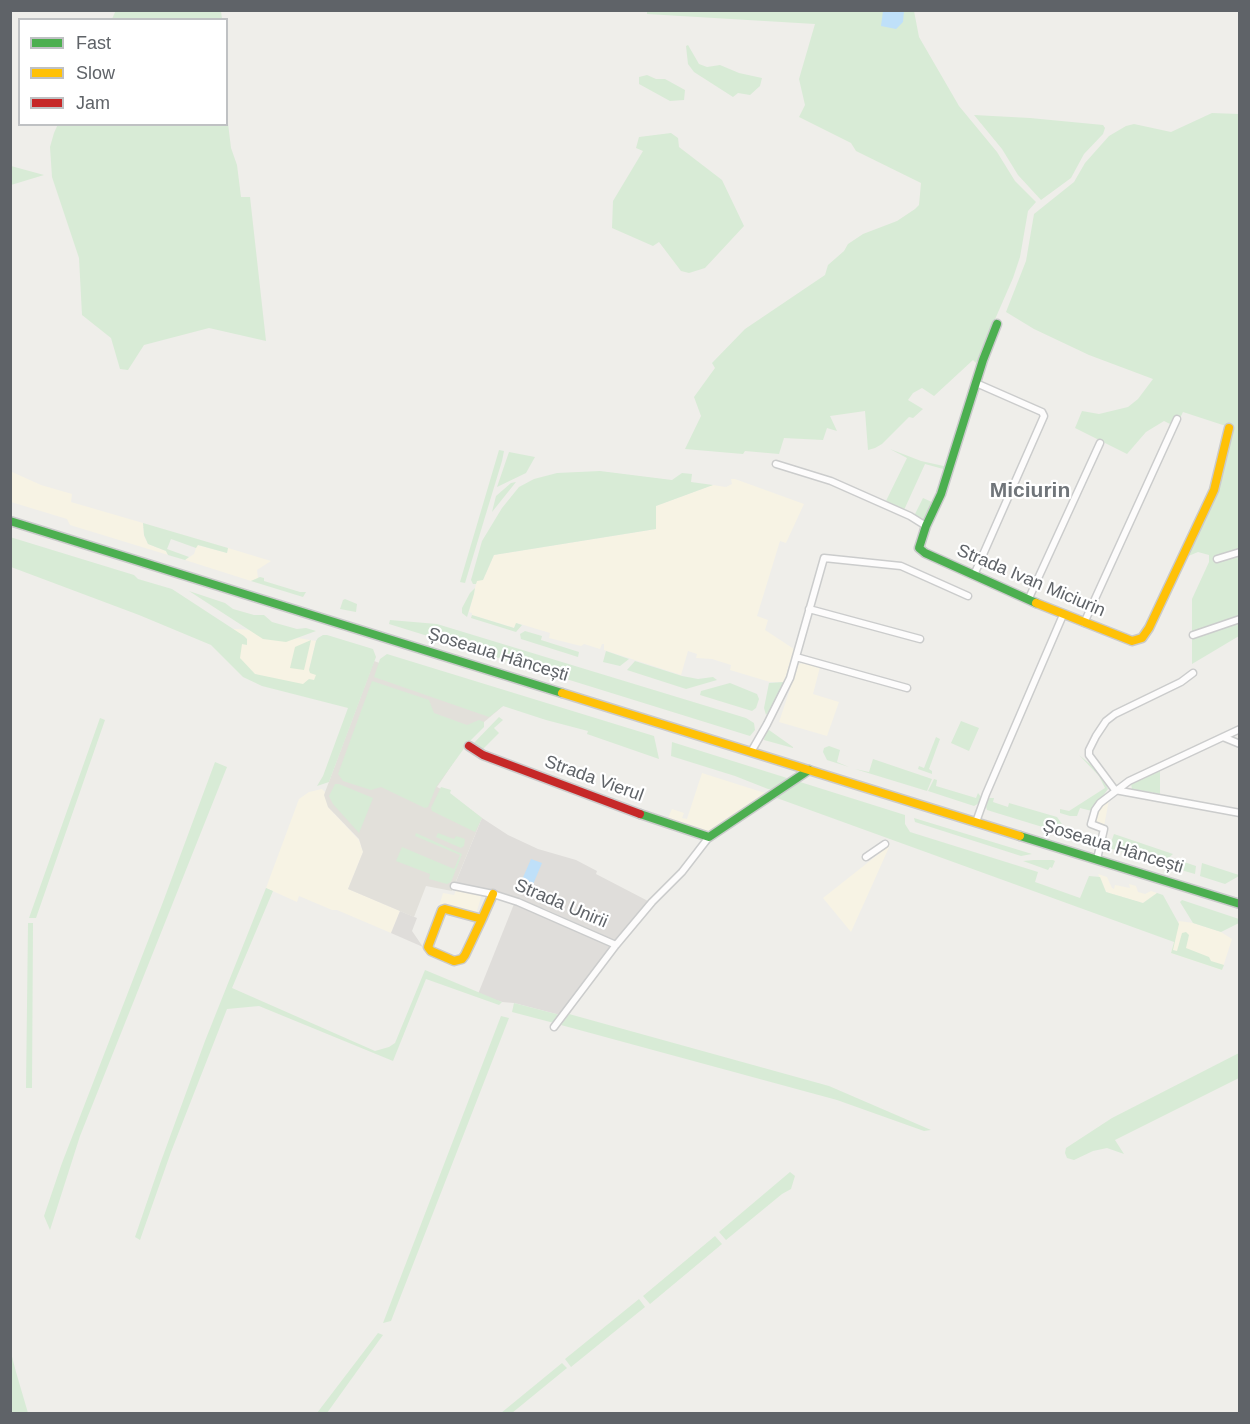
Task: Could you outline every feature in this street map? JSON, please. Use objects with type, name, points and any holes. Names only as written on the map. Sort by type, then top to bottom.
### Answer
[{"type":"main road","points":[[926,526],[945,483],[997,324]]},
{"type":"main road","name":"Strada Ivan Miciurin","points":[[926,526],[919,548],[926,553],[1063,615],[1132,641],[1139,640],[1145,634],[1214,490],[1229,428]]},
{"type":"main road","name":"Șoseaua Hâncești","points":[[10,521],[1239,904]]},
{"type":"main road","name":"Strada Vierul","points":[[469,746],[494,759],[687,831],[709,837]]},
{"type":"main road","points":[[709,837],[809,770]]},
{"type":"main road","name":"Strada Unirii","points":[[482,919],[446,909],[442,910],[428,947],[431,951],[458,961],[465,956],[482,919],[493,894]]},
{"type":"street","points":[[974,575],[1044,419],[1043,414],[976,383]]},
{"type":"street","points":[[1084,623],[1177,419]]},
{"type":"street","points":[[1029,598],[1100,443]]},
{"type":"street","points":[[777,464],[831,481],[910,516],[926,526]]},
{"type":"street","points":[[1217,559],[1239,552]]},
{"type":"street","points":[[751,752],[783,693],[796,657],[824,558],[901,566],[968,596]]},
{"type":"street","points":[[809,609],[920,639]]},
{"type":"street","points":[[976,822],[1063,615]]},
{"type":"street","points":[[1194,635],[1239,620]]},
{"type":"street","points":[[796,657],[907,688]]},
{"type":"street","points":[[1193,673],[1181,682],[1124,709],[1106,721],[1092,742],[1089,755],[1115,790],[1239,813]]},
{"type":"street","points":[[1097,859],[1104,829],[1091,824],[1097,806],[1129,781],[1239,729]]},
{"type":"street","points":[[1224,737],[1239,744]]},
{"type":"street","points":[[555,1027],[616,945],[652,902],[682,872],[709,837]]},
{"type":"street","points":[[866,857],[885,844]]},
{"type":"street","name":"Strada Unirii","points":[[454,886],[493,894],[537,910],[616,945]]},
{"type":"shaded area","points":[[10,471],[41,485],[72,494],[71,502],[143,523],[144,536],[148,544],[166,551],[168,555],[70,525],[67,519],[11,502]]},
{"type":"shaded area","points":[[731,479],[804,504],[786,543],[780,541],[757,616],[768,620],[765,630],[794,649],[784,682],[770,682],[730,670],[731,665],[712,659],[696,658],[697,654],[688,651],[681,675],[604,650],[604,644],[600,649],[584,644],[581,646],[549,638],[550,633],[517,623],[515,628],[472,615],[469,612],[477,580],[483,580],[494,555],[656,529],[656,506],[713,485],[726,487],[732,484]]},
{"type":"shaded area","points":[[197,545],[227,553],[228,548],[271,561],[257,570],[258,578],[251,581],[185,560],[194,554]]},
{"type":"shaded area","points":[[234,629],[254,630],[291,640],[298,638],[316,641],[309,670],[320,674],[315,693],[245,671],[228,655]]},
{"type":"shaded area","points":[[374,661],[503,706],[477,728],[437,787],[449,793],[482,818],[452,891],[426,886],[414,917],[348,889],[363,852],[359,839],[328,807],[324,795]]},
{"type":"shaded area","points":[[802,663],[820,667],[813,694],[839,702],[827,736],[779,722],[798,665]]},
{"type":"shaded area","points":[[702,773],[765,793],[764,796],[709,832],[684,827],[667,820],[672,809],[684,813],[682,818],[687,819]]},
{"type":"shaded area","points":[[322,789],[325,792],[328,807],[359,840],[363,852],[348,889],[400,911],[391,933],[299,896],[297,902],[266,888],[299,799],[309,792]]},
{"type":"shaded area","points":[[1109,800],[1104,826],[1094,823],[1099,807]]},
{"type":"shaded area","points":[[482,818],[508,835],[538,849],[576,860],[597,871],[596,874],[648,901],[616,941],[545,909],[495,893],[455,884]]},
{"type":"shaded area","points":[[890,845],[874,881],[851,932],[823,898]]},
{"type":"shaded area","points":[[1098,874],[1107,877],[1114,889],[1115,885],[1130,888],[1129,884],[1136,886],[1138,892],[1157,893],[1143,903],[1106,892]]},
{"type":"shaded area","points":[[456,890],[482,894],[476,914],[439,906],[443,893],[454,895]]},
{"type":"shaded area","points":[[514,904],[612,947],[560,1015],[478,994]]},
{"type":"shaded area","points":[[400,911],[417,918],[412,931],[423,947],[391,933]]},
{"type":"shaded area","points":[[1179,921],[1221,932],[1232,939],[1222,970],[1171,953]]},
{"type":"green space","points":[[116,10],[221,11],[222,18],[112,18]]},
{"type":"green space","points":[[647,10],[914,11],[919,37],[959,106],[997,152],[1015,181],[1036,202],[1028,211],[1020,257],[1013,278],[976,363],[973,360],[934,396],[922,388],[913,393],[908,400],[923,409],[913,418],[909,417],[875,448],[868,450],[865,411],[830,416],[837,431],[827,428],[823,440],[784,438],[779,454],[745,451],[743,454],[685,449],[701,416],[694,397],[715,368],[712,363],[745,329],[825,275],[828,265],[844,251],[848,244],[863,234],[897,221],[915,209],[919,205],[921,183],[856,151],[851,143],[799,117],[805,105],[799,79],[815,24],[647,14]]},
{"type":"green space","points":[[688,45],[699,64],[707,67],[720,65],[739,73],[762,78],[760,86],[750,95],[738,93],[733,97],[694,72],[688,64],[686,46]]},
{"type":"green space","points":[[647,75],[656,79],[665,79],[685,90],[684,100],[670,101],[639,84],[639,77]]},
{"type":"green space","points":[[1212,113],[1239,114],[1239,636],[1192,664],[1192,599],[1209,562],[1209,555],[1198,552],[1186,557],[1232,428],[1183,412],[1179,420],[1172,425],[1164,421],[1146,432],[1127,454],[1075,428],[1082,411],[1099,414],[1128,407],[1138,399],[1153,379],[1089,355],[1034,329],[1006,312],[1026,261],[1034,214],[1074,182],[1085,163],[1109,136],[1134,124],[1171,132]]},
{"type":"green space","points":[[974,115],[1103,125],[1105,128],[1103,134],[1084,154],[1071,178],[1041,200],[1018,175],[1002,149]]},
{"type":"green space","points":[[228,123],[241,197],[250,197],[266,341],[209,328],[144,345],[128,370],[120,369],[111,338],[82,315],[79,258],[52,177],[50,147],[57,126],[228,126]]},
{"type":"green space","points":[[671,133],[678,138],[679,147],[722,180],[744,226],[705,268],[689,273],[681,271],[659,242],[653,246],[612,228],[613,201],[643,151],[636,148],[639,137]]},
{"type":"green space","points":[[11,166],[44,175],[11,185]]},
{"type":"green space","points":[[890,449],[921,461],[948,467],[947,470],[925,464],[904,510],[886,501],[907,458]]},
{"type":"green space","points":[[499,450],[504,451],[502,461],[465,583],[460,582]]},
{"type":"green space","points":[[509,452],[535,457],[526,473],[497,487]]},
{"type":"green space","points":[[600,471],[672,480],[682,473],[692,474],[691,482],[713,485],[656,506],[656,529],[494,555],[483,580],[473,584],[471,580],[482,541],[502,508],[519,487],[534,479],[557,473]]},
{"type":"green space","points":[[516,482],[492,512],[496,496],[511,483]]},
{"type":"green space","points":[[923,498],[934,503],[925,522],[914,516]]},
{"type":"green space","points":[[143,523],[228,548],[227,553],[198,545],[196,548],[171,539],[167,549],[189,557],[185,560],[168,555],[166,551],[148,544],[144,535]]},
{"type":"green space","points":[[10,537],[172,589],[247,639],[247,645],[242,644],[240,658],[255,674],[303,684],[309,679],[314,680],[316,675],[310,673],[309,670],[316,641],[323,635],[373,649],[376,657],[329,782],[317,786],[323,776],[348,708],[262,686],[243,677],[211,645],[11,567]]},
{"type":"green space","points":[[260,577],[264,578],[264,581],[306,592],[303,597],[251,581]]},
{"type":"green space","points":[[475,588],[467,617],[462,613],[462,608]]},
{"type":"green space","points":[[189,591],[225,603],[233,609],[254,615],[264,615],[272,622],[297,629],[306,628],[316,631],[286,642],[263,639]]},
{"type":"green space","points":[[345,599],[357,604],[356,612],[340,609]]},
{"type":"green space","points":[[472,615],[514,628],[516,623],[522,625],[516,632],[471,618]]},
{"type":"green space","points":[[390,620],[437,624],[746,718],[754,723],[755,730],[750,736],[389,624]]},
{"type":"green space","points":[[525,631],[542,636],[541,640],[579,652],[578,657],[521,639],[520,634]]},
{"type":"green space","points":[[311,640],[304,670],[290,668],[295,647]]},
{"type":"green space","points":[[606,651],[629,659],[620,666],[603,662]]},
{"type":"green space","points":[[387,654],[654,736],[659,759],[587,734],[588,731],[503,706],[489,717],[374,677],[380,659]]},
{"type":"green space","points":[[635,661],[682,676],[698,679],[713,677],[717,680],[686,689],[627,670]]},
{"type":"green space","points":[[372,681],[429,700],[434,713],[467,725],[479,720],[484,722],[484,727],[468,743],[436,787],[428,807],[425,808],[381,787],[371,790],[343,781],[338,774]]},
{"type":"green space","points":[[784,682],[766,715],[764,708],[769,683]]},
{"type":"green space","points":[[730,683],[757,694],[759,699],[756,708],[752,711],[700,695],[701,691]]},
{"type":"green space","points":[[499,717],[503,720],[494,728],[499,733],[483,749],[484,752],[471,746]]},
{"type":"green space","points":[[100,718],[105,720],[36,918],[29,918]]},
{"type":"green space","points":[[961,721],[979,728],[969,751],[951,743]]},
{"type":"green space","points":[[769,730],[793,748],[764,740],[765,732]]},
{"type":"green space","points":[[936,737],[940,739],[929,769],[932,774],[918,769],[919,766],[924,768]]},
{"type":"green space","points":[[672,742],[787,778],[774,790],[768,789],[671,756]]},
{"type":"green space","points":[[829,746],[840,750],[837,762],[849,767],[827,760],[823,752],[824,748]]},
{"type":"green space","points":[[1079,755],[1095,768],[1108,789],[1092,811],[1080,808],[1077,816],[1070,816],[1060,813],[1060,809],[1069,811],[1105,788],[1099,776]]},
{"type":"green space","points":[[873,759],[932,779],[927,791],[855,769],[869,772]]},
{"type":"green space","points":[[215,762],[227,767],[80,1136],[50,1230],[44,1216],[62,1163]]},
{"type":"green space","points":[[1160,770],[1160,794],[1132,789],[1131,784]]},
{"type":"green space","points":[[934,779],[937,780],[936,786],[976,798],[978,793],[981,802],[974,806],[928,791]]},
{"type":"green space","points":[[797,781],[905,815],[905,824],[910,832],[1038,872],[1035,882],[1080,898],[1089,876],[1100,877],[1106,892],[1143,903],[1157,893],[1163,895],[1179,924],[1173,950],[1177,951],[1182,933],[1186,932],[1189,935],[1186,948],[1224,965],[1222,970],[1171,953],[1174,942],[774,797]]},
{"type":"green space","points":[[335,784],[373,798],[359,833],[333,804],[329,796]]},
{"type":"green space","points":[[441,787],[451,790],[450,793],[482,818],[475,832],[432,811],[431,808]]},
{"type":"green space","points":[[988,798],[994,798],[993,802],[1008,807],[1009,803],[1057,817],[1064,827],[1062,833],[987,810]]},
{"type":"green space","points":[[914,818],[1032,854],[1021,856],[915,822]]},
{"type":"green space","points":[[416,833],[462,854],[451,882],[447,884],[429,879],[430,874],[396,861],[402,847],[454,869],[460,855],[415,836]]},
{"type":"green space","points":[[438,833],[454,839],[456,836],[465,839],[464,846],[461,848],[436,837]]},
{"type":"green space","points":[[1114,834],[1173,854],[1162,864],[1109,848]]},
{"type":"green space","points":[[1175,859],[1196,866],[1195,874],[1167,866]]},
{"type":"green space","points":[[1023,861],[1055,861],[1052,868],[1048,870]]},
{"type":"green space","points":[[1202,863],[1239,876],[1225,884],[1200,876]]},
{"type":"green space","points":[[266,888],[273,891],[232,988],[375,1051],[395,1043],[425,970],[502,1002],[499,1005],[426,979],[393,1061],[259,1006],[227,1009],[171,1152],[140,1240],[135,1237],[160,1164],[205,1041]]},
{"type":"green space","points":[[1182,900],[1239,919],[1239,923],[1221,932],[1193,923],[1180,902]]},
{"type":"green space","points":[[28,923],[33,923],[32,1088],[26,1088]]},
{"type":"green space","points":[[514,1003],[560,1015],[554,1023],[512,1012]]},
{"type":"green space","points":[[569,1014],[829,1086],[931,1130],[924,1131],[837,1100],[561,1025]]},
{"type":"green space","points":[[501,1016],[509,1018],[391,1321],[383,1323]]},
{"type":"green space","points":[[1239,1053],[1239,1078],[1115,1140],[1124,1154],[1107,1148],[1093,1151],[1074,1160],[1067,1158],[1066,1148],[1112,1118]]},
{"type":"green space","points":[[790,1172],[795,1176],[791,1189],[726,1240],[719,1232]]},
{"type":"green space","points":[[715,1236],[722,1244],[650,1304],[643,1296]]},
{"type":"green space","points":[[639,1299],[645,1307],[571,1367],[565,1359]]},
{"type":"green space","points":[[378,1333],[383,1335],[327,1413],[317,1413]]},
{"type":"green space","points":[[10,1349],[16,1372],[28,1413],[11,1413]]},
{"type":"green space","points":[[562,1363],[567,1368],[512,1413],[501,1413]]},
{"type":"water","points":[[883,11],[904,11],[903,22],[896,29],[881,26]]},
{"type":"water","points":[[531,859],[542,863],[529,894],[518,889]]},
{"type":"traffic: fast","points":[[997,324],[983,360],[941,494],[926,526],[919,548],[925,553],[1036,603]]},
{"type":"traffic: fast","points":[[10,521],[562,693]]},
{"type":"traffic: fast","points":[[640,814],[709,837],[809,770]]},
{"type":"traffic: fast","points":[[1020,836],[1240,904]]},
{"type":"traffic: slow","points":[[1036,603],[1132,641],[1142,638],[1149,628],[1214,490],[1229,428]]},
{"type":"traffic: slow","points":[[562,693],[1020,836]]},
{"type":"traffic: slow","points":[[482,919],[442,910],[428,947],[431,951],[454,961],[462,959],[465,955],[482,919],[493,894]]},
{"type":"traffic: jam","points":[[469,746],[483,755],[640,814]]},
{"type":"district","name":"Miciurin","points":[[1030,491]]}]
